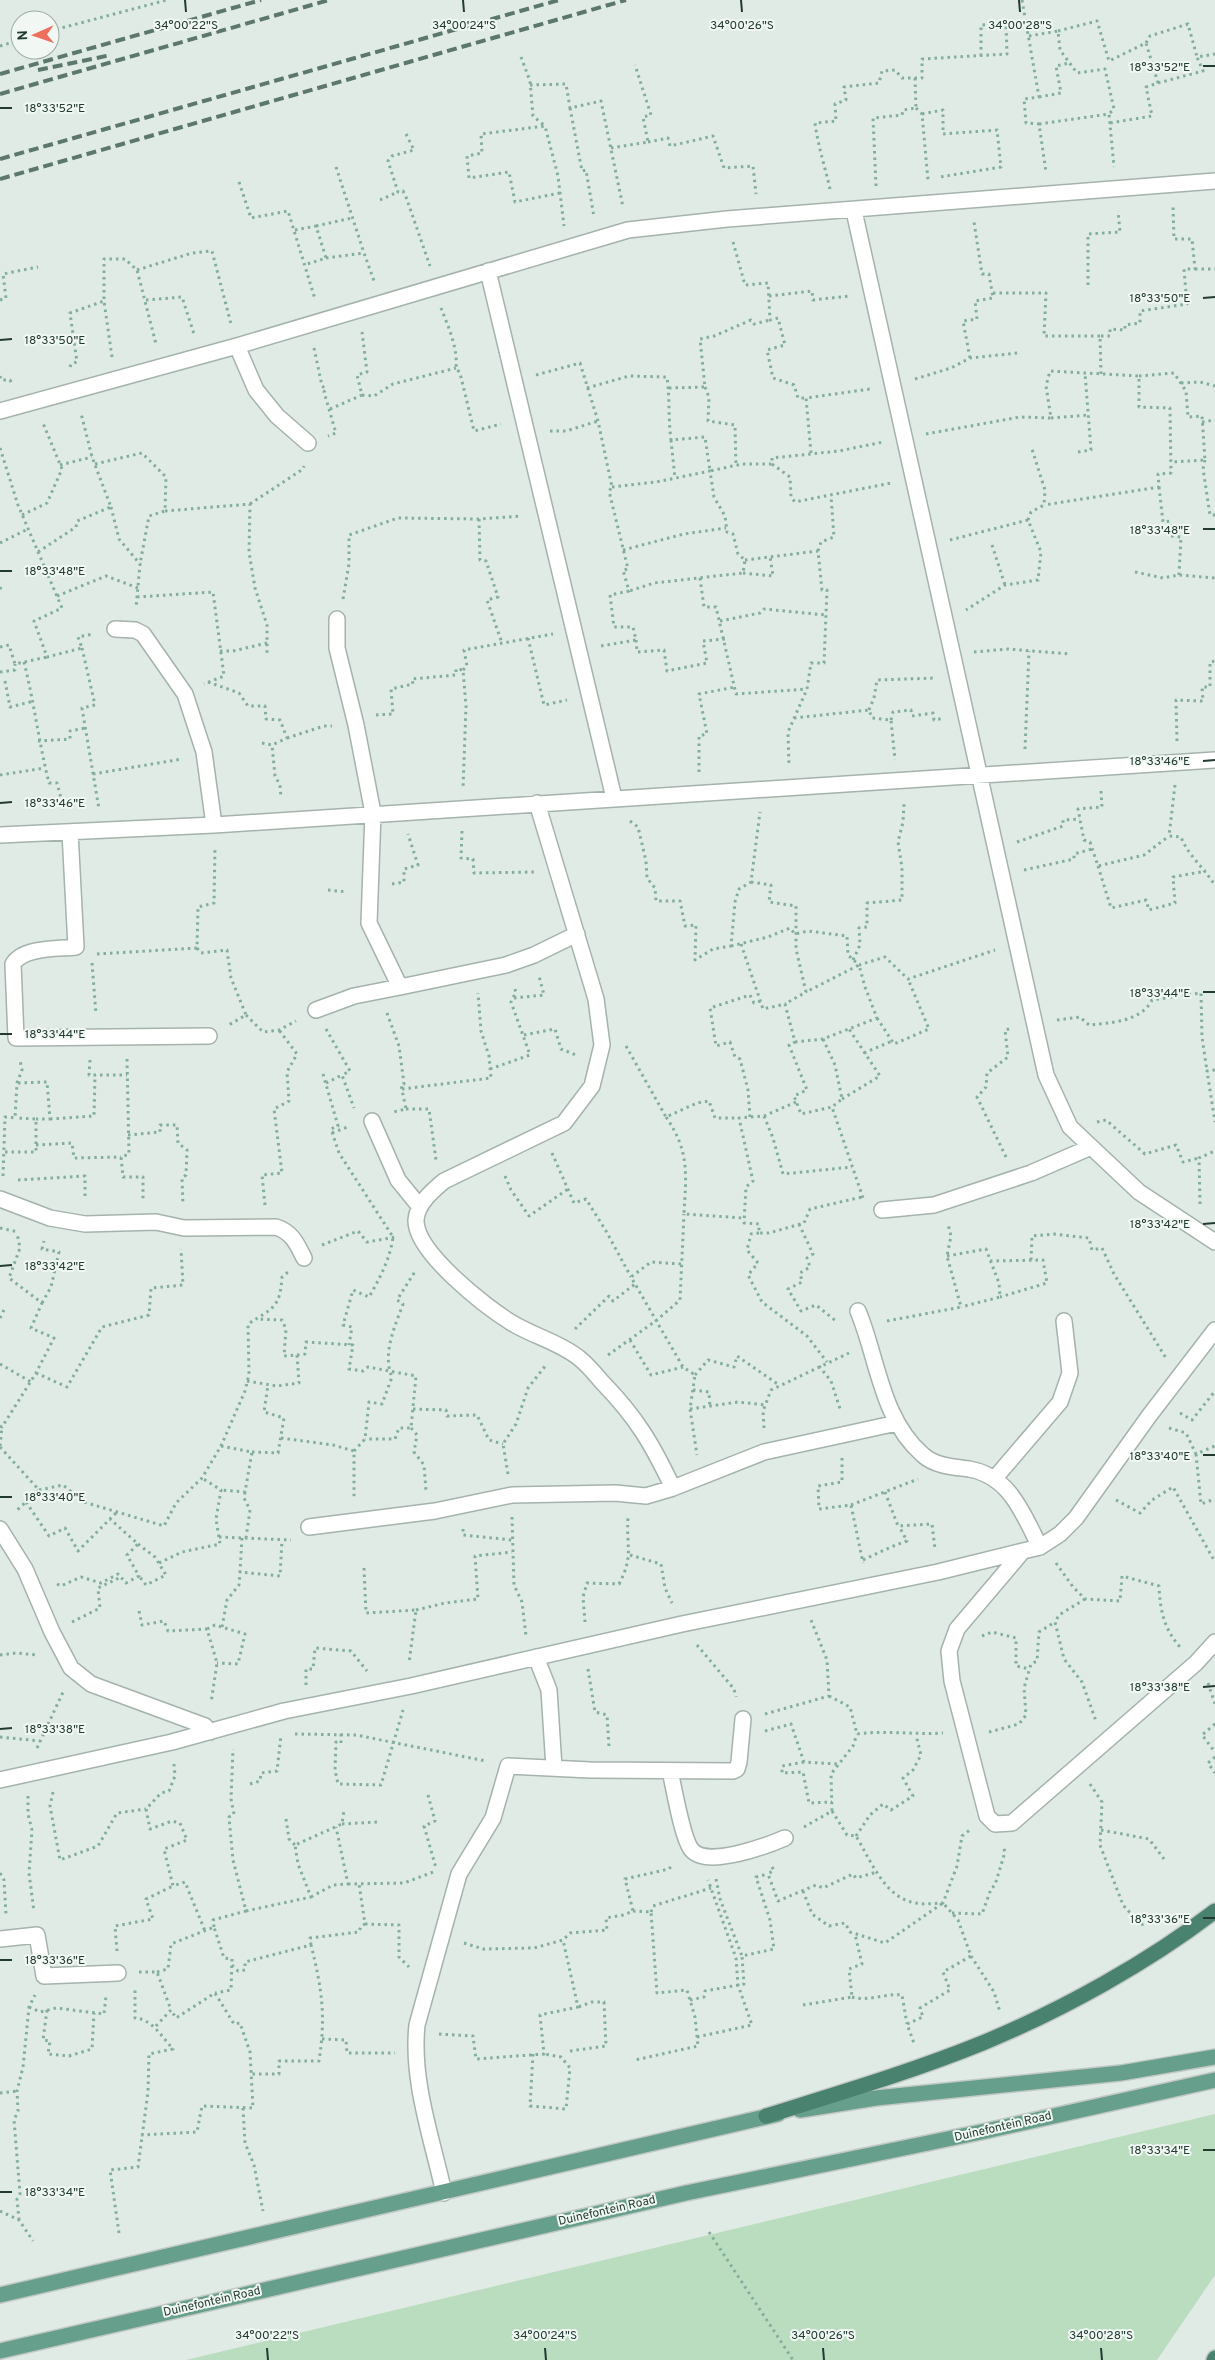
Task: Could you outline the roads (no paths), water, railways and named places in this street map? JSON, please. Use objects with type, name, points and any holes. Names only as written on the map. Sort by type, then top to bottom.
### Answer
[{"type":"highway","points":[[766,2116],[922,2065],[1006,2032],[1056,2009],[1130,1967],[1215,1911]]},
{"type":"main road","points":[[0,2295],[444,2193],[766,2116],[876,2098],[1121,2073],[1215,2057]]},
{"type":"main road","name":"Duinefontein Road","points":[[0,2351],[686,2193],[986,2132],[1215,2080]]},
{"type":"street","points":[[0,411],[314,324],[599,237],[628,230],[727,219],[854,211],[1215,181]]},
{"type":"street","points":[[854,211],[906,438],[1046,1075],[1070,1128],[1138,1192],[1215,1242]]},
{"type":"street","points":[[488,271],[614,798]]},
{"type":"street","points":[[237,346],[256,390],[277,416],[308,444]]},
{"type":"street","points":[[337,619],[337,648],[355,721],[373,813],[372,886],[369,923],[400,987]]},
{"type":"street","points":[[116,629],[134,630],[143,634],[185,694],[204,752],[214,825]]},
{"type":"street","points":[[0,835],[282,821],[373,813],[463,809],[1215,760]]},
{"type":"street","points":[[537,803],[596,999],[602,1045],[592,1086],[564,1124],[444,1181],[434,1189],[420,1207],[416,1220],[418,1233],[428,1251],[459,1282],[512,1323],[562,1347],[579,1358],[629,1410],[650,1442],[674,1488]]},
{"type":"street","points":[[70,832],[80,951],[26,953],[17,956],[6,964],[16,1038],[209,1036]]},
{"type":"street","points":[[316,1010],[354,996],[506,965],[534,955],[577,934]]},
{"type":"street","points":[[365,1122],[398,1180],[420,1207]]},
{"type":"street","points":[[882,1210],[942,1202],[1014,1179],[1091,1147]]},
{"type":"street","points":[[1,1199],[50,1218],[85,1224],[144,1222],[178,1226],[267,1226],[285,1230],[292,1237],[304,1258]]},
{"type":"street","points":[[861,1318],[888,1402],[897,1423],[910,1442],[924,1456],[941,1465],[977,1470],[995,1478],[1017,1502],[1040,1546]]},
{"type":"street","points":[[995,1478],[1060,1402],[1070,1372],[1064,1322]]},
{"type":"street","points":[[0,1780],[172,1742],[207,1729],[233,1726],[284,1711],[536,1658],[802,1598],[938,1572],[1040,1546],[1065,1529],[1097,1491],[1149,1416],[1215,1330]]},
{"type":"street","points":[[310,1527],[428,1511],[512,1495],[615,1493],[646,1496],[674,1488],[764,1452],[897,1423]]},
{"type":"street","points":[[0,1529],[30,1580],[52,1632],[71,1668],[91,1684],[207,1729]]},
{"type":"street","points":[[1023,1551],[957,1629],[949,1651],[952,1681],[964,1733],[991,1820],[1012,1823],[1196,1663],[1215,1642]]},
{"type":"street","points":[[536,1658],[549,1690],[554,1768]]},
{"type":"street","points":[[444,2193],[416,2070],[418,2025],[459,1874],[493,1818],[508,1766],[733,1772],[737,1769],[739,1762],[743,1720]]},
{"type":"street","points":[[670,1771],[698,1851],[761,1848],[785,1838]]},
{"type":"street","points":[[4,1938],[37,1935],[44,1976],[118,1980]]},
{"type":"railway","points":[[0,74],[261,0]]},
{"type":"railway","points":[[0,94],[329,0]]},
{"type":"railway","points":[[0,159],[559,0]]},
{"type":"railway","points":[[0,179],[626,0]]},
{"type":"railway","points":[[38,70],[111,55]]}]
